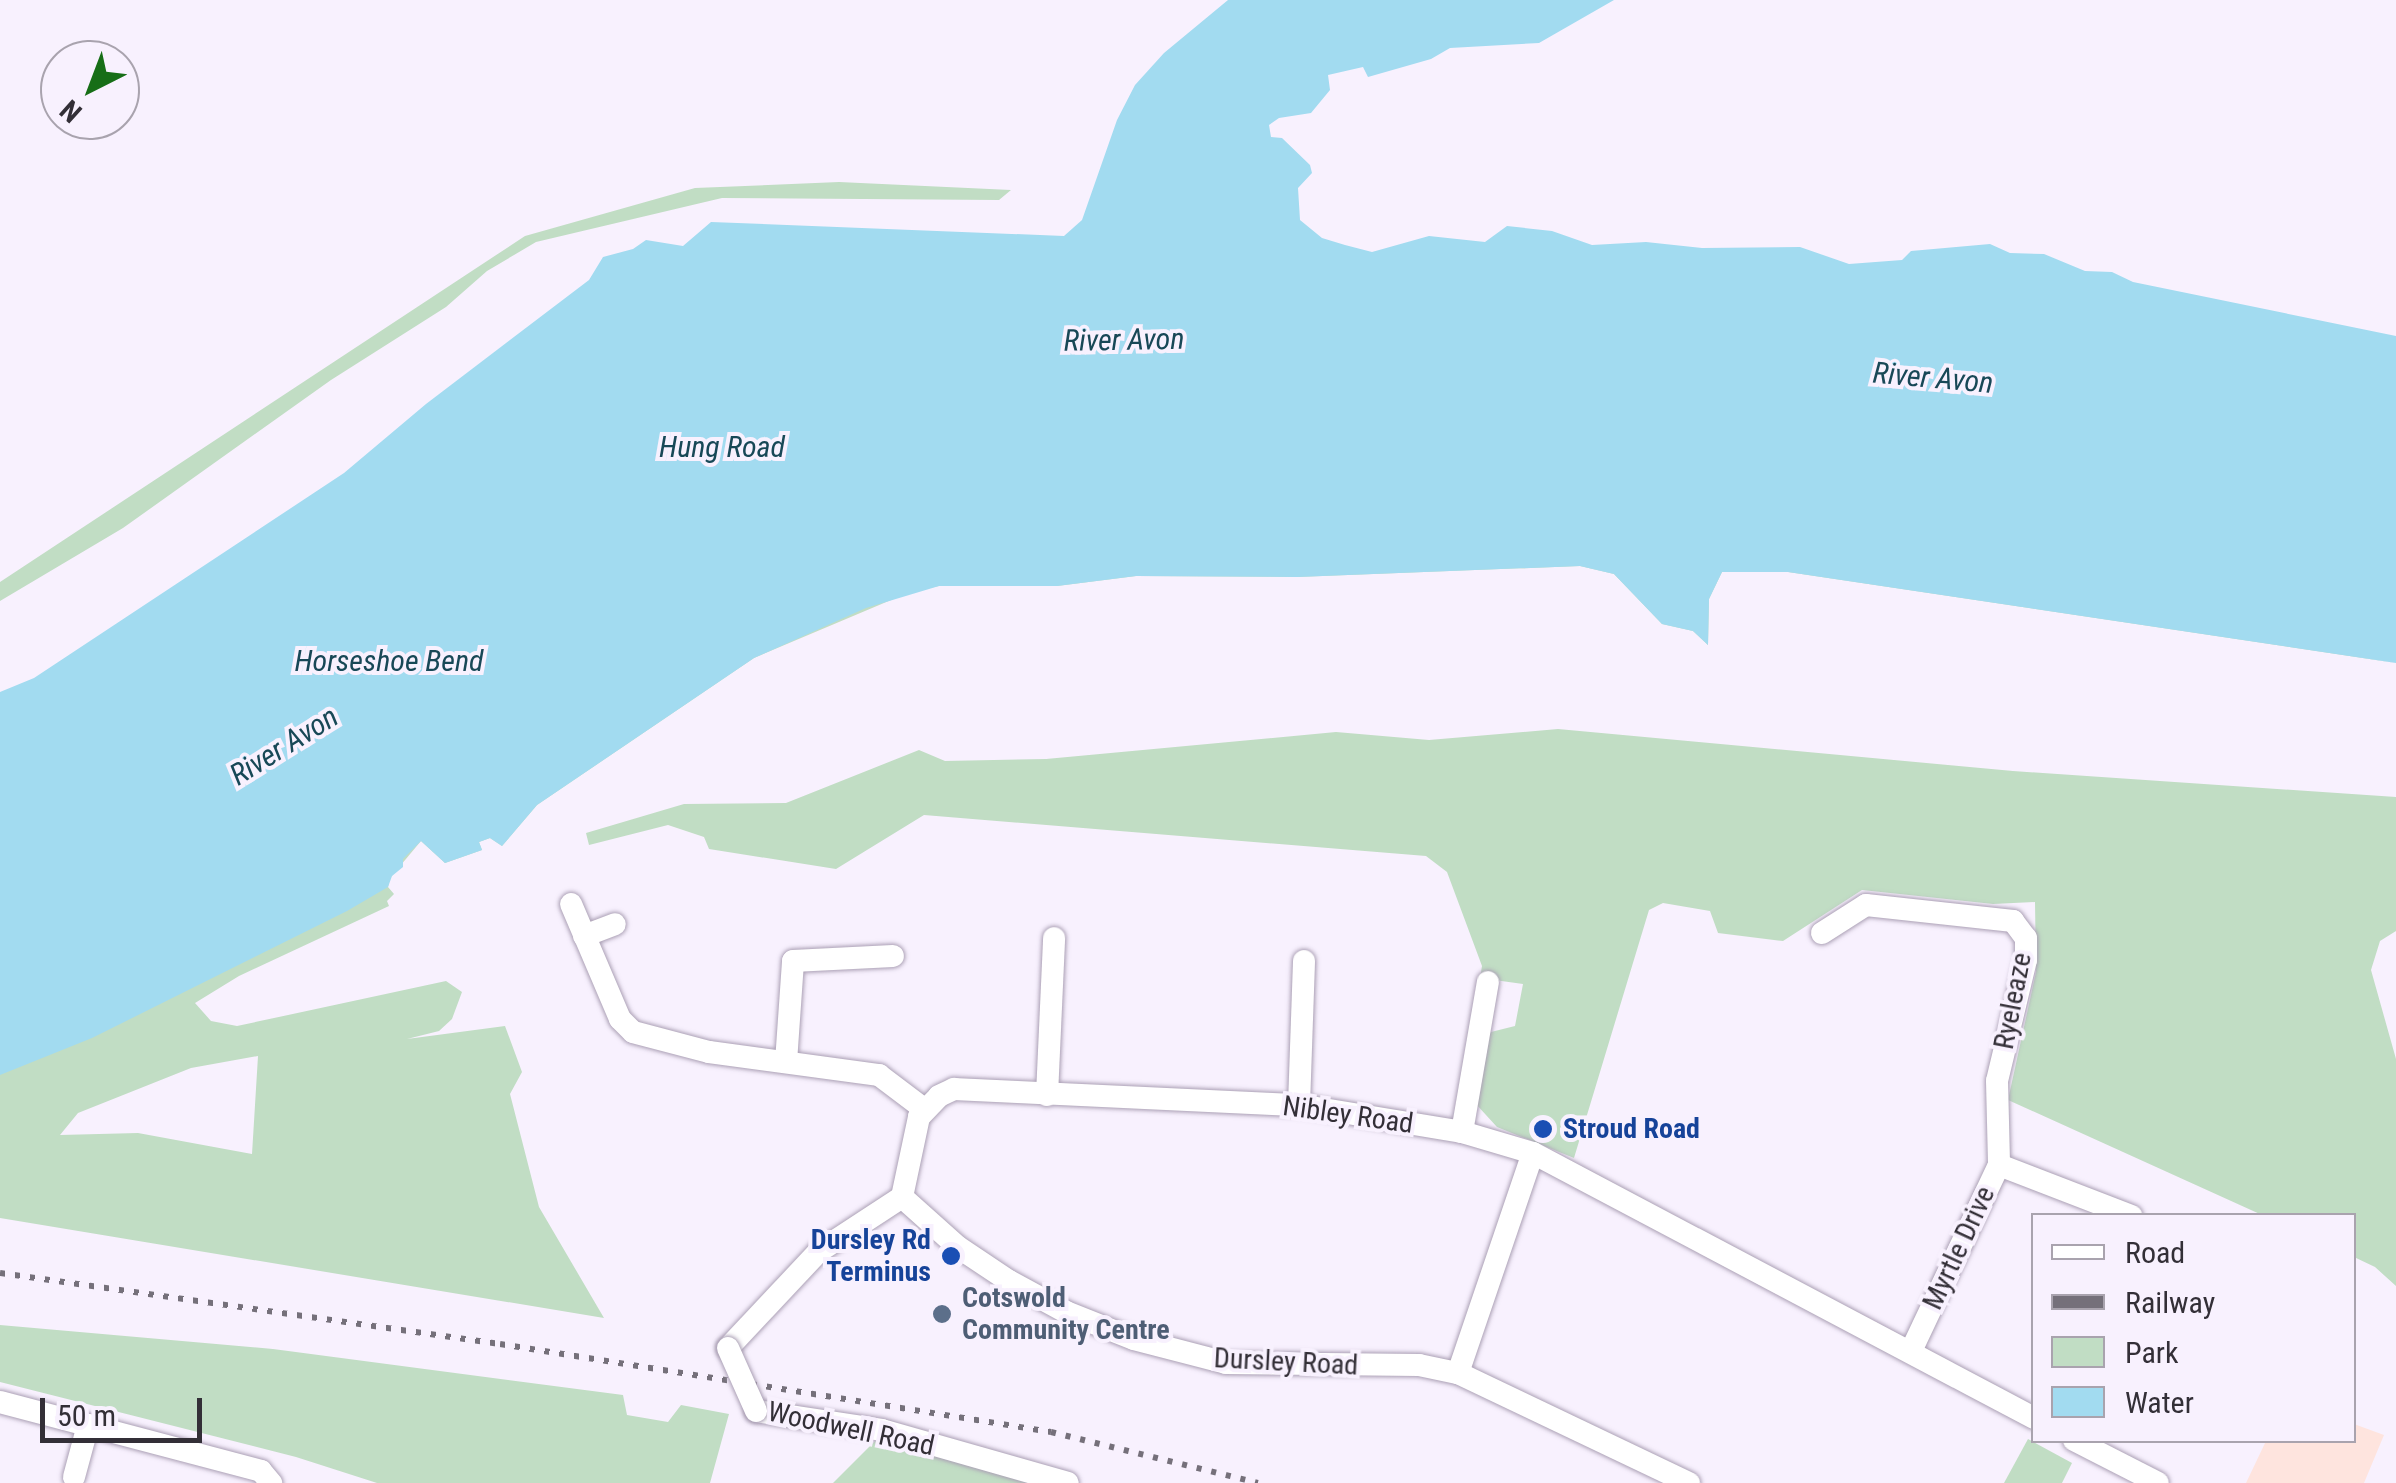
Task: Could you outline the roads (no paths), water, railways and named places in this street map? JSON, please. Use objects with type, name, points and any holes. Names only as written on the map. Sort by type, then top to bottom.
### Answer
[{"type":"street","points":[[570,904],[620,1020],[632,1032],[709,1052],[879,1075],[924,1109],[902,1196]]},
{"type":"street","name":"Ryeleaze","points":[[1822,933],[1866,905],[2013,921],[2026,938],[2026,960],[1997,1080],[1999,1165]]},
{"type":"street","points":[[584,936],[615,924]]},
{"type":"street","points":[[1047,1095],[1054,938]]},
{"type":"street","points":[[786,1062],[794,961],[893,956]]},
{"type":"street","points":[[1299,1105],[1304,960]]},
{"type":"street","points":[[1462,1132],[1488,982]]},
{"type":"street","name":"Nibley Road","points":[[924,1109],[954,1090],[1299,1105],[1462,1132],[1533,1153],[2031,1416]]},
{"type":"street","points":[[1458,1373],[1533,1153]]},
{"type":"street","name":"Myrtle Drive","points":[[1911,1350],[1999,1165],[2123,1213]]},
{"type":"street","name":"Woodwell Road","points":[[902,1196],[818,1252],[728,1348],[756,1412],[882,1430],[1068,1483]]},
{"type":"street","name":"Dursley Road","points":[[902,1196],[958,1247],[1066,1312],[1179,1353],[1226,1363],[1420,1365],[1458,1373],[1688,1483]]},
{"type":"street","points":[[0,1402],[262,1471],[271,1483]]},
{"type":"street","points":[[74,1477],[88,1425]]},
{"type":"street","points":[[2080,1443],[2158,1483]]},
{"type":"water","name":"Hung Road","points":[[1228,0],[1614,0],[1539,43],[1450,48],[1431,59],[1368,77],[1363,67],[1328,75],[1330,90],[1311,113],[1279,118],[1269,125],[1271,137],[1282,138],[1310,165],[1312,173],[1298,188],[1300,220],[1322,238],[1345,245],[1372,252],[1429,236],[1485,242],[1507,226],[1552,231],[1592,245],[1646,242],[1702,248],[1800,247],[1849,264],[1902,260],[1911,251],[1990,244],[2010,253],[2044,254],[2085,271],[2112,272],[2133,282],[2396,336],[2396,663],[1788,572],[1722,572],[1709,599],[1708,645],[1693,631],[1662,624],[1614,574],[1580,566],[1297,577],[1136,576],[1057,586],[939,586],[866,608],[754,658],[537,805],[502,846],[490,838],[479,842],[482,850],[445,863],[421,841],[403,859],[403,867],[392,876],[388,887],[347,911],[92,1038],[0,1075],[0,692],[34,678],[344,473],[426,404],[589,280],[603,257],[633,249],[646,240],[683,246],[711,222],[1064,236],[1082,220],[1117,120],[1135,85],[1164,53]]},
{"type":"railway","points":[[0,1273],[500,1344],[1051,1432],[1258,1483]]},
{"type":"place","name":"Stroud Road","points":[[1543,1129]]},
{"type":"place","name":"Dursley Rd Terminus","points":[[951,1256]]},
{"type":"place","name":"Cotswold Community Centre","points":[[942,1314]]},
{"type":"water label","name":"River Avon","points":[[1124,340]]},
{"type":"water label","name":"River Avon","points":[[1933,378]]},
{"type":"water label","name":"Horseshoe Bend","points":[[389,661]]},
{"type":"water label","name":"River Avon","points":[[284,746]]}]
